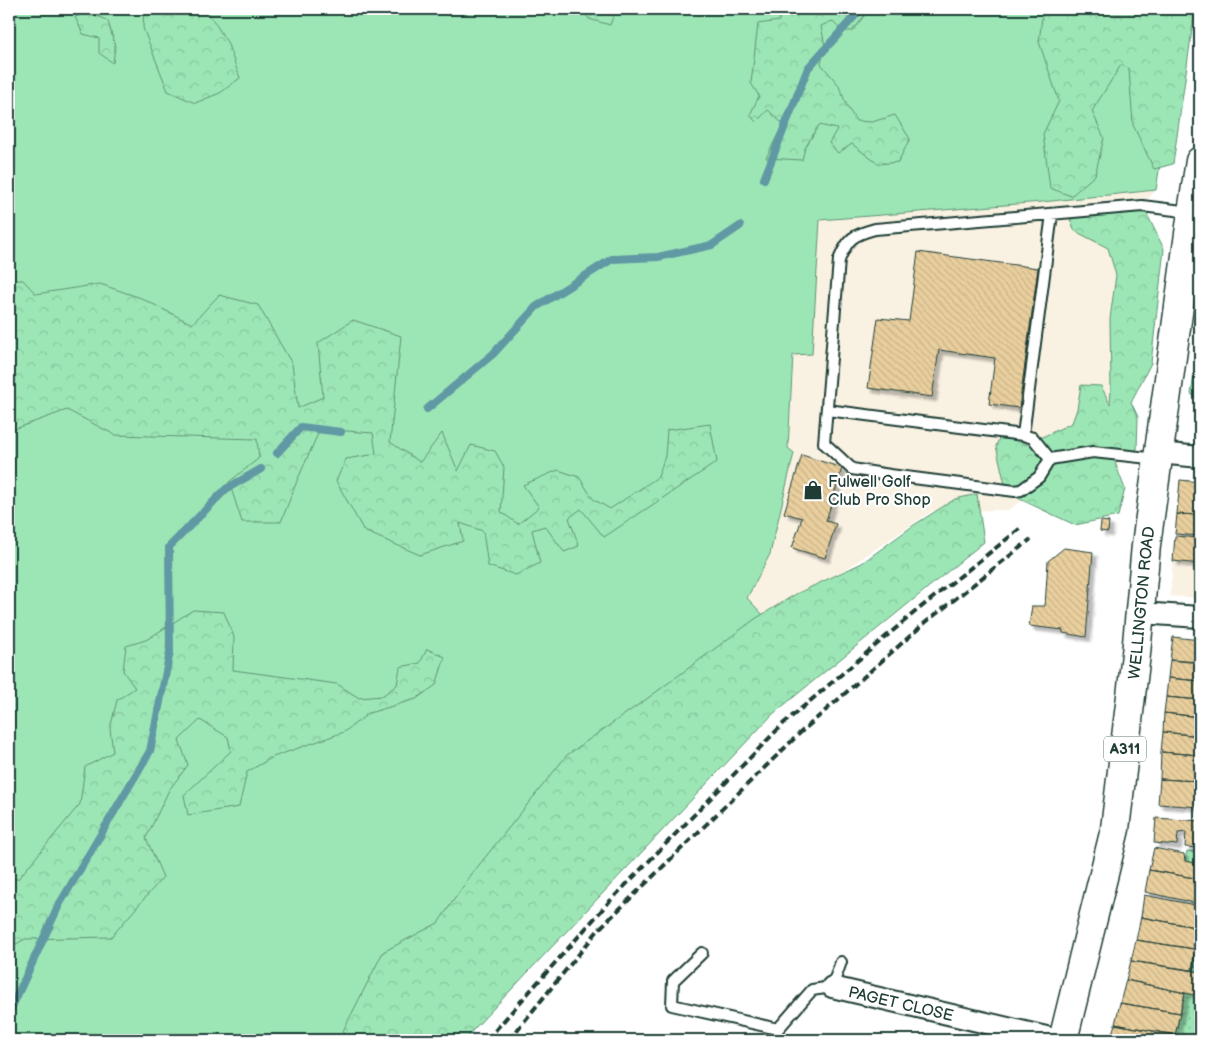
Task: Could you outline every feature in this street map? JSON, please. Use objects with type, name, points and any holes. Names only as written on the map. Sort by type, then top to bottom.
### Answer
[{"type":"main road","name":"WELLINGTON ROAD","points":[[1061,1040],[1115,830],[1136,654],[1146,545],[1158,456],[1190,256],[1192,212],[1200,161]]},
{"type":"street","points":[[1158,456],[1200,457]]},
{"type":"street","points":[[1140,613],[1200,617]]},
{"type":"street","name":"PAGET CLOSE","points":[[832,987],[1061,1040]]},
{"type":"lane","points":[[1158,456],[1093,452],[1050,459],[1039,477],[1021,490],[1015,491],[852,469],[824,443],[839,260],[845,245],[857,234],[876,228],[1142,206],[1192,212]]},
{"type":"lane","points":[[1023,435],[1052,214]]},
{"type":"lane","points":[[827,410],[1023,435],[1033,438],[1050,459]]},
{"type":"lane","points":[[702,953],[673,980],[672,1005],[778,1029],[812,990],[832,987],[840,962]]},
{"type":"shaded area","points":[[1156,190],[1142,206],[1121,454],[1113,498],[1037,491],[1008,510],[932,511],[769,621],[747,598],[770,554],[788,448],[794,354],[812,354],[819,220],[1042,202]]},
{"type":"shaded area","points":[[1173,561],[1200,563],[1200,598],[1170,596]]},
{"type":"green space","points":[[9,9],[1184,9],[1156,190],[1042,202],[820,220],[812,354],[793,355],[788,448],[794,453],[770,554],[747,598],[769,621],[358,1040],[9,1040]]},
{"type":"green space","points":[[144,9],[206,9],[227,42],[240,78],[220,93],[195,103],[168,91],[143,28]]},
{"type":"green space","points":[[582,9],[616,9],[610,25],[589,19]]},
{"type":"green space","points":[[780,9],[869,9],[853,31],[842,31],[832,21],[821,26],[825,46],[821,64],[838,84],[847,106],[856,121],[872,122],[895,115],[910,139],[898,162],[878,164],[852,144],[838,153],[829,143],[837,129],[819,125],[805,148],[802,160],[766,158],[783,124],[768,110],[756,122],[750,115],[759,96],[751,83],[758,24],[779,21]]},
{"type":"green space","points":[[1043,9],[1195,9],[1173,164],[1154,169],[1133,125],[1129,69],[1121,65],[1092,111],[1104,138],[1095,175],[1071,196],[1050,188],[1043,134],[1059,101],[1039,42]]},
{"type":"green space","points":[[89,12],[108,21],[115,46],[113,63],[99,53],[99,38],[83,34],[75,17]]},
{"type":"green space","points":[[1145,210],[1164,249],[1151,363],[1131,402],[1138,417],[1137,449],[1115,463],[1125,489],[1118,516],[1075,525],[1007,493],[996,446],[1001,433],[1015,432],[1025,445],[1072,423],[1077,409],[1081,385],[1101,386],[1110,404],[1110,319],[1116,275],[1108,248],[1075,231],[1069,217]]},
{"type":"green space","points":[[9,280],[23,280],[36,294],[100,284],[141,298],[192,324],[219,295],[258,305],[292,364],[298,408],[323,397],[318,343],[353,320],[401,336],[390,442],[420,462],[442,433],[458,471],[471,445],[495,451],[504,467],[501,512],[518,524],[539,507],[523,485],[558,470],[579,477],[593,499],[610,509],[658,477],[665,456],[667,430],[710,424],[717,462],[604,537],[581,509],[569,518],[579,546],[564,552],[545,526],[532,530],[540,563],[516,575],[488,566],[483,531],[460,523],[463,541],[420,555],[364,531],[336,481],[346,459],[376,454],[373,433],[320,429],[281,522],[242,522],[229,482],[259,458],[257,439],[115,435],[67,410],[9,431]]},
{"type":"green space","points":[[1198,350],[1200,350],[1200,395],[1197,398],[1191,394]]},
{"type":"green space","points":[[977,494],[984,542],[773,714],[473,1030],[466,1040],[344,1040],[343,1031],[383,952],[438,923],[471,875],[567,755],[755,619],[796,594],[862,563],[914,525],[955,499]]},
{"type":"green space","points":[[193,610],[224,612],[234,637],[233,670],[337,684],[359,698],[382,696],[397,685],[400,667],[420,663],[427,649],[445,657],[436,685],[416,699],[369,713],[344,732],[273,757],[247,772],[239,807],[188,815],[184,795],[231,751],[228,737],[200,720],[179,740],[188,765],[169,790],[146,838],[163,877],[111,937],[25,939],[9,948],[9,879],[18,879],[80,804],[85,767],[113,752],[110,729],[117,700],[135,688],[123,671],[126,646],[146,640]]},
{"type":"green space","points":[[1187,851],[1200,852],[1200,864],[1185,861]]},
{"type":"green space","points":[[1195,949],[1200,950],[1200,972],[1192,970]]},
{"type":"green space","points":[[1200,989],[1200,1040],[1174,1040],[1185,993],[1199,995]]},
{"type":"building","points":[[918,252],[1038,268],[1019,408],[989,404],[995,358],[939,350],[932,397],[868,388],[878,318],[909,321]]},
{"type":"building","name":"Fulwell Golf Club Pro Shop","points":[[802,455],[842,468],[826,521],[836,524],[825,558],[792,548],[802,518],[784,513]]},
{"type":"building","points":[[1180,480],[1200,482],[1200,515],[1177,514]]},
{"type":"building","points":[[1177,514],[1200,515],[1200,536],[1175,534]]},
{"type":"building","points":[[1101,521],[1109,522],[1108,532],[1100,531]]},
{"type":"building","points":[[1175,536],[1200,538],[1200,564],[1173,561]]},
{"type":"building","points":[[1064,548],[1093,552],[1086,637],[1063,633],[1063,630],[1029,626],[1032,606],[1045,606],[1048,561]]},
{"type":"building","points":[[1173,637],[1200,640],[1200,662],[1170,660]]},
{"type":"building","points":[[1170,660],[1200,663],[1200,681],[1168,678]]},
{"type":"building","points":[[1168,678],[1200,681],[1200,700],[1166,697]]},
{"type":"building","points":[[1166,697],[1200,700],[1200,717],[1164,713]]},
{"type":"building","points":[[1164,713],[1200,717],[1200,736],[1163,732]]},
{"type":"building","points":[[1163,732],[1200,736],[1200,755],[1161,752]]},
{"type":"building","points":[[1161,752],[1200,755],[1200,781],[1160,779]]},
{"type":"building","points":[[1160,779],[1200,781],[1200,807],[1158,804]]},
{"type":"building","points":[[1156,818],[1200,821],[1200,848],[1185,847],[1186,832],[1178,833],[1177,845],[1154,843]]},
{"type":"building","points":[[1154,848],[1184,854],[1185,861],[1200,864],[1200,879],[1149,870]]},
{"type":"building","points":[[1149,870],[1200,879],[1200,904],[1145,892]]},
{"type":"building","points":[[1144,895],[1200,906],[1200,928],[1141,917]]},
{"type":"building","points":[[1141,917],[1200,928],[1200,950],[1136,940]]},
{"type":"building","points":[[1136,940],[1195,949],[1192,970],[1131,961]]},
{"type":"building","points":[[1131,961],[1200,972],[1199,996],[1126,980]]},
{"type":"building","points":[[1126,980],[1185,993],[1180,1013],[1120,1003]]},
{"type":"building","points":[[1120,1003],[1180,1013],[1175,1035],[1115,1024]]},
{"type":"building","points":[[1115,1024],[1175,1035],[1174,1040],[1110,1040]]},
{"type":"waterway","points":[[764,179],[808,68],[861,9]]},
{"type":"waterway","points":[[427,409],[493,354],[536,307],[612,259],[658,257],[712,245],[740,226]]},
{"type":"waterway","points":[[277,453],[301,427],[341,432]]},
{"type":"waterway","points":[[9,1013],[59,905],[150,751],[170,652],[169,547],[226,489],[261,469]]},
{"type":"railway","points":[[487,1040],[609,902],[784,723],[915,612],[1022,527]]},
{"type":"railway","points":[[509,1040],[600,928],[800,733],[926,622],[1031,539]]},
{"type":"place","name":"Fulwell Golf Club Pro Shop","points":[[813,490]]}]
